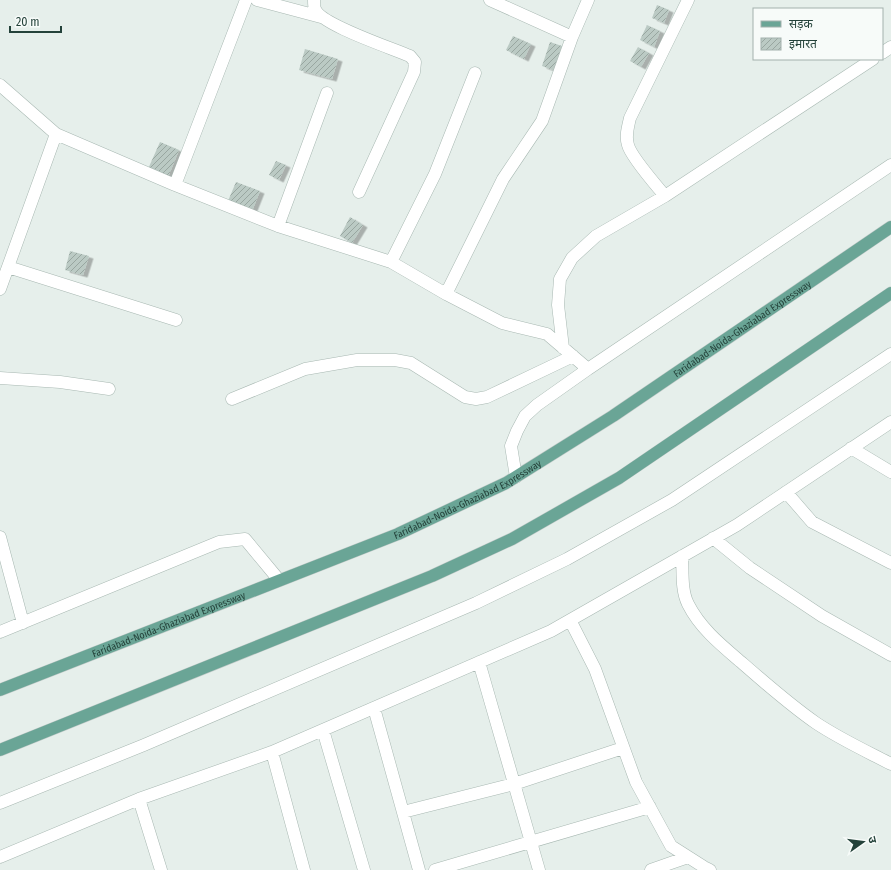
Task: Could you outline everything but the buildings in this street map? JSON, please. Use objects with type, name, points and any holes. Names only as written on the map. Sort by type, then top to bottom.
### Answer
[{"type":"main road","name":"Faridabad-Noida-Ghaziabad Expressway","points":[[0,690],[398,534],[506,483],[613,416],[891,227]]},
{"type":"main road","points":[[0,750],[432,576],[512,539],[619,478],[891,293]]},
{"type":"street","points":[[175,185],[246,0]]},
{"type":"street","points":[[256,0],[321,16],[343,29],[410,56],[415,62],[414,72],[359,192]]},
{"type":"street","points":[[314,0],[315,9],[321,16]]},
{"type":"street","points":[[490,0],[572,37]]},
{"type":"street","points":[[446,294],[503,179],[542,121],[572,37],[588,0]]},
{"type":"street","points":[[665,196],[635,158],[628,146],[627,132],[630,118],[688,0]]},
{"type":"street","points":[[568,352],[558,305],[560,279],[572,258],[596,236],[665,196],[871,60]]},
{"type":"street","points":[[391,262],[435,174],[475,73]]},
{"type":"street","points":[[0,85],[56,134],[175,185],[278,226],[391,262],[502,324],[548,334],[588,369]]},
{"type":"street","points":[[278,226],[327,93]]},
{"type":"street","points":[[0,289],[56,134]]},
{"type":"street","points":[[516,477],[511,446],[525,416],[537,405],[891,165]]},
{"type":"street","points":[[8,267],[176,320]]},
{"type":"street","points":[[232,399],[305,369],[358,360],[395,360],[411,363],[465,397],[476,399],[487,397],[568,352]]},
{"type":"street","points":[[0,803],[144,745],[476,603],[566,559],[672,500],[891,354]]},
{"type":"street","points":[[0,378],[60,382],[109,389]]},
{"type":"street","points":[[0,856],[139,798],[272,752],[551,631],[736,525],[891,422]]},
{"type":"street","points":[[851,448],[891,472]]},
{"type":"street","points":[[786,492],[812,522],[891,563]]},
{"type":"street","points":[[0,536],[23,623]]},
{"type":"street","points":[[713,538],[750,568],[822,616],[891,655]]},
{"type":"street","points":[[0,632],[219,542],[245,539],[280,580]]},
{"type":"street","points":[[682,556],[683,586],[688,603],[700,624],[776,693],[839,738],[891,764]]},
{"type":"street","points":[[570,620],[595,669],[636,782],[671,846],[710,870]]},
{"type":"street","points":[[479,662],[539,870]]},
{"type":"street","points":[[374,708],[419,870]]},
{"type":"street","points":[[323,730],[364,870]]},
{"type":"street","points":[[403,812],[514,784],[623,748]]},
{"type":"street","points":[[272,752],[304,870]]},
{"type":"street","points":[[139,798],[161,870]]},
{"type":"street","points":[[435,870],[650,807]]},
{"type":"street","points":[[651,870],[688,857]]}]
